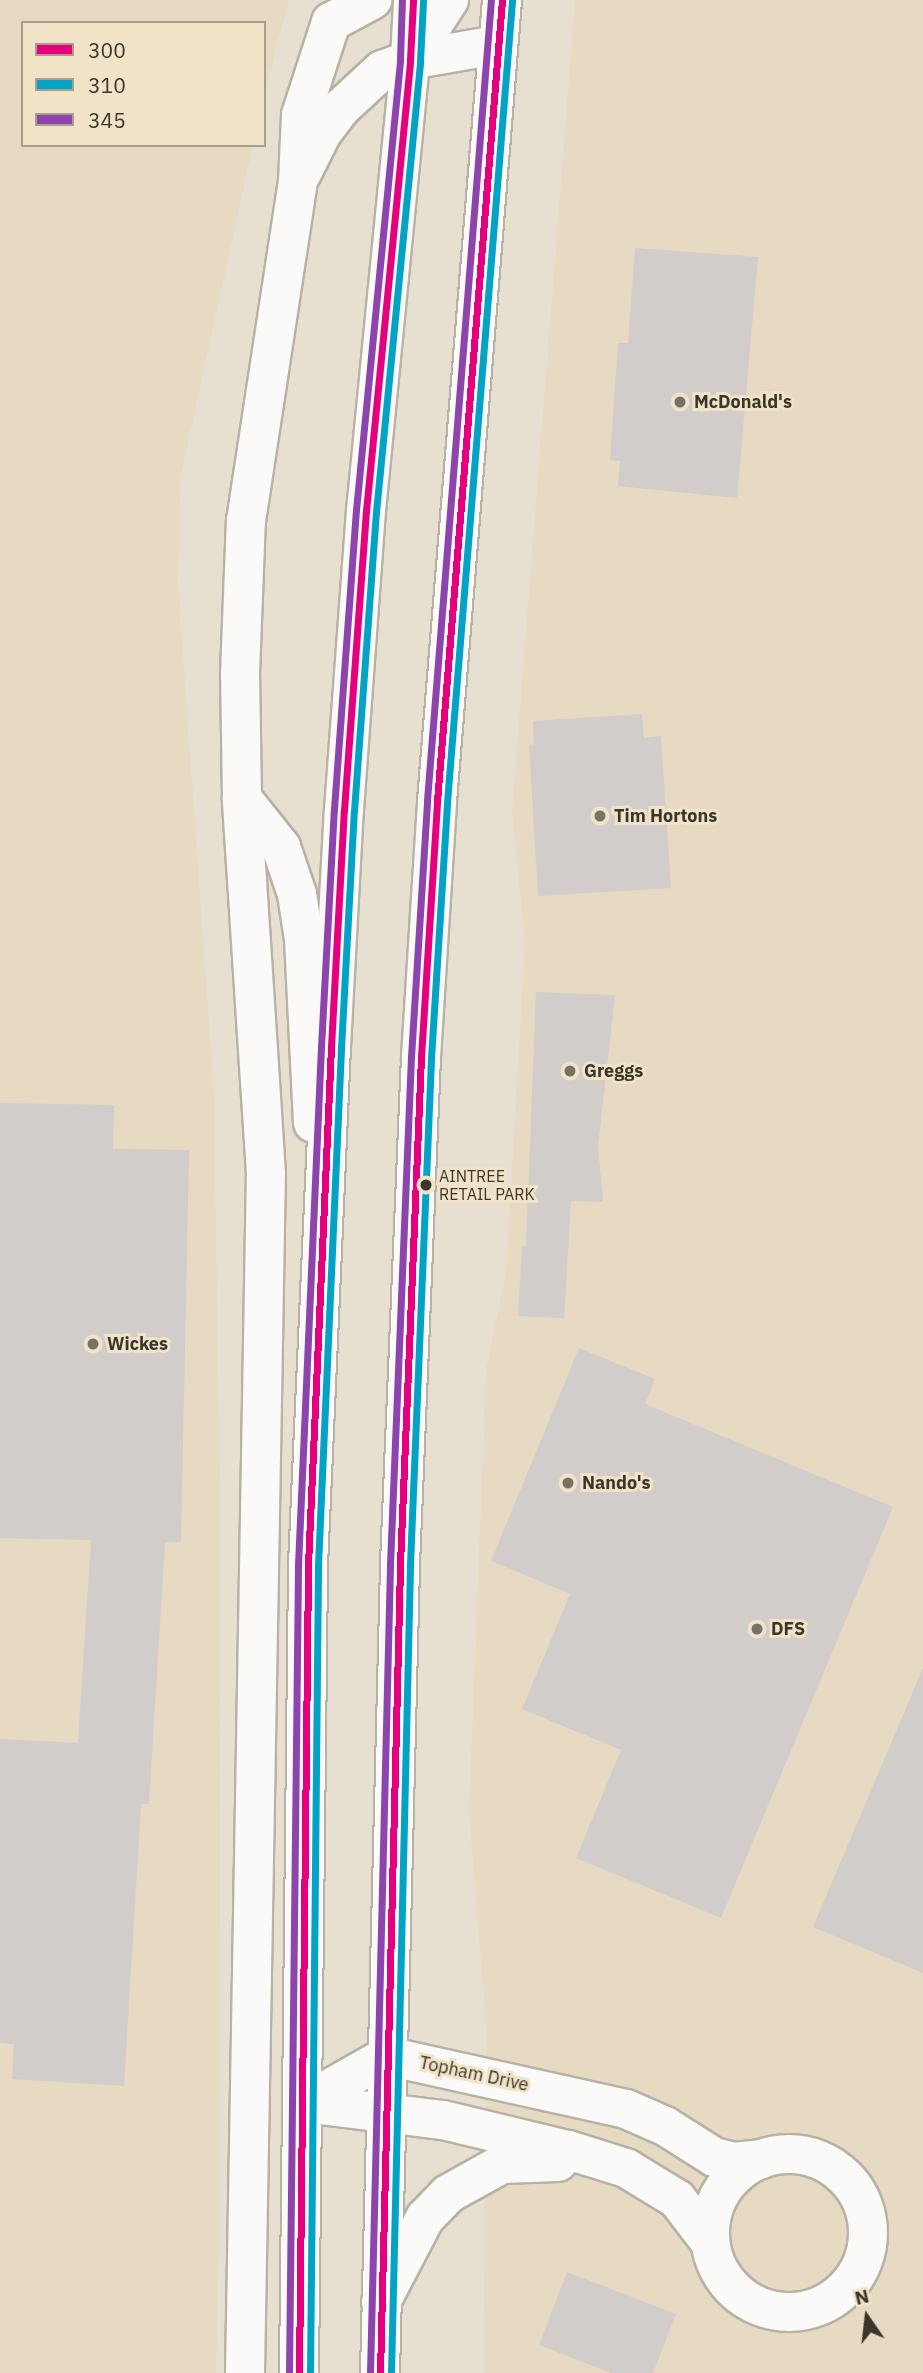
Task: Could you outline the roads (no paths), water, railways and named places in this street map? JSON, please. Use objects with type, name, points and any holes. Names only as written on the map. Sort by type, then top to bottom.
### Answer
[{"type":"main road","points":[[245,2373],[266,1174],[242,798],[240,674],[246,521],[298,181],[301,115],[331,22],[372,0]]},
{"type":"main road","points":[[299,2373],[308,1565],[321,1282],[345,796],[366,511],[411,60],[413,0]]},
{"type":"main road","points":[[411,60],[449,0]]},
{"type":"main road","points":[[380,2373],[400,1564],[421,1057],[437,801],[502,0]]},
{"type":"main road","points":[[298,181],[322,133],[361,86],[382,70],[411,60],[497,46]]},
{"type":"main road","points":[[242,798],[281,847],[297,894],[304,939],[321,1282]]},
{"type":"main road","points":[[304,2103],[387,2056]]},
{"type":"main road","name":"Topham Drive","points":[[387,2056],[626,2109],[665,2126],[714,2157],[734,2162],[761,2159]]},
{"type":"main road","points":[[304,2103],[443,2120],[568,2150],[626,2168],[677,2200],[710,2242]]},
{"type":"main road","points":[[791,2154],[815,2158],[837,2170],[853,2187],[864,2209],[868,2235],[863,2260],[851,2283],[832,2300],[808,2310],[782,2312],[757,2306],[739,2295],[725,2280],[715,2262],[710,2242],[711,2216],[721,2192],[738,2172],[761,2159],[791,2154]]},
{"type":"main road","points":[[382,2302],[425,2218],[448,2194],[482,2174],[502,2164],[541,2161],[626,2168]]},
{"type":"place","name":"McDonald's","points":[[680,402]]},
{"type":"place","name":"Tim Hortons","points":[[600,816]]},
{"type":"place","name":"Greggs","points":[[570,1071]]},
{"type":"place","name":"AINTREE RETAIL PARK","points":[[426,1185]]},
{"type":"place","name":"Wickes","points":[[93,1344]]},
{"type":"place","name":"Nando's","points":[[568,1483]]},
{"type":"place","name":"DFS","points":[[757,1629]]}]
